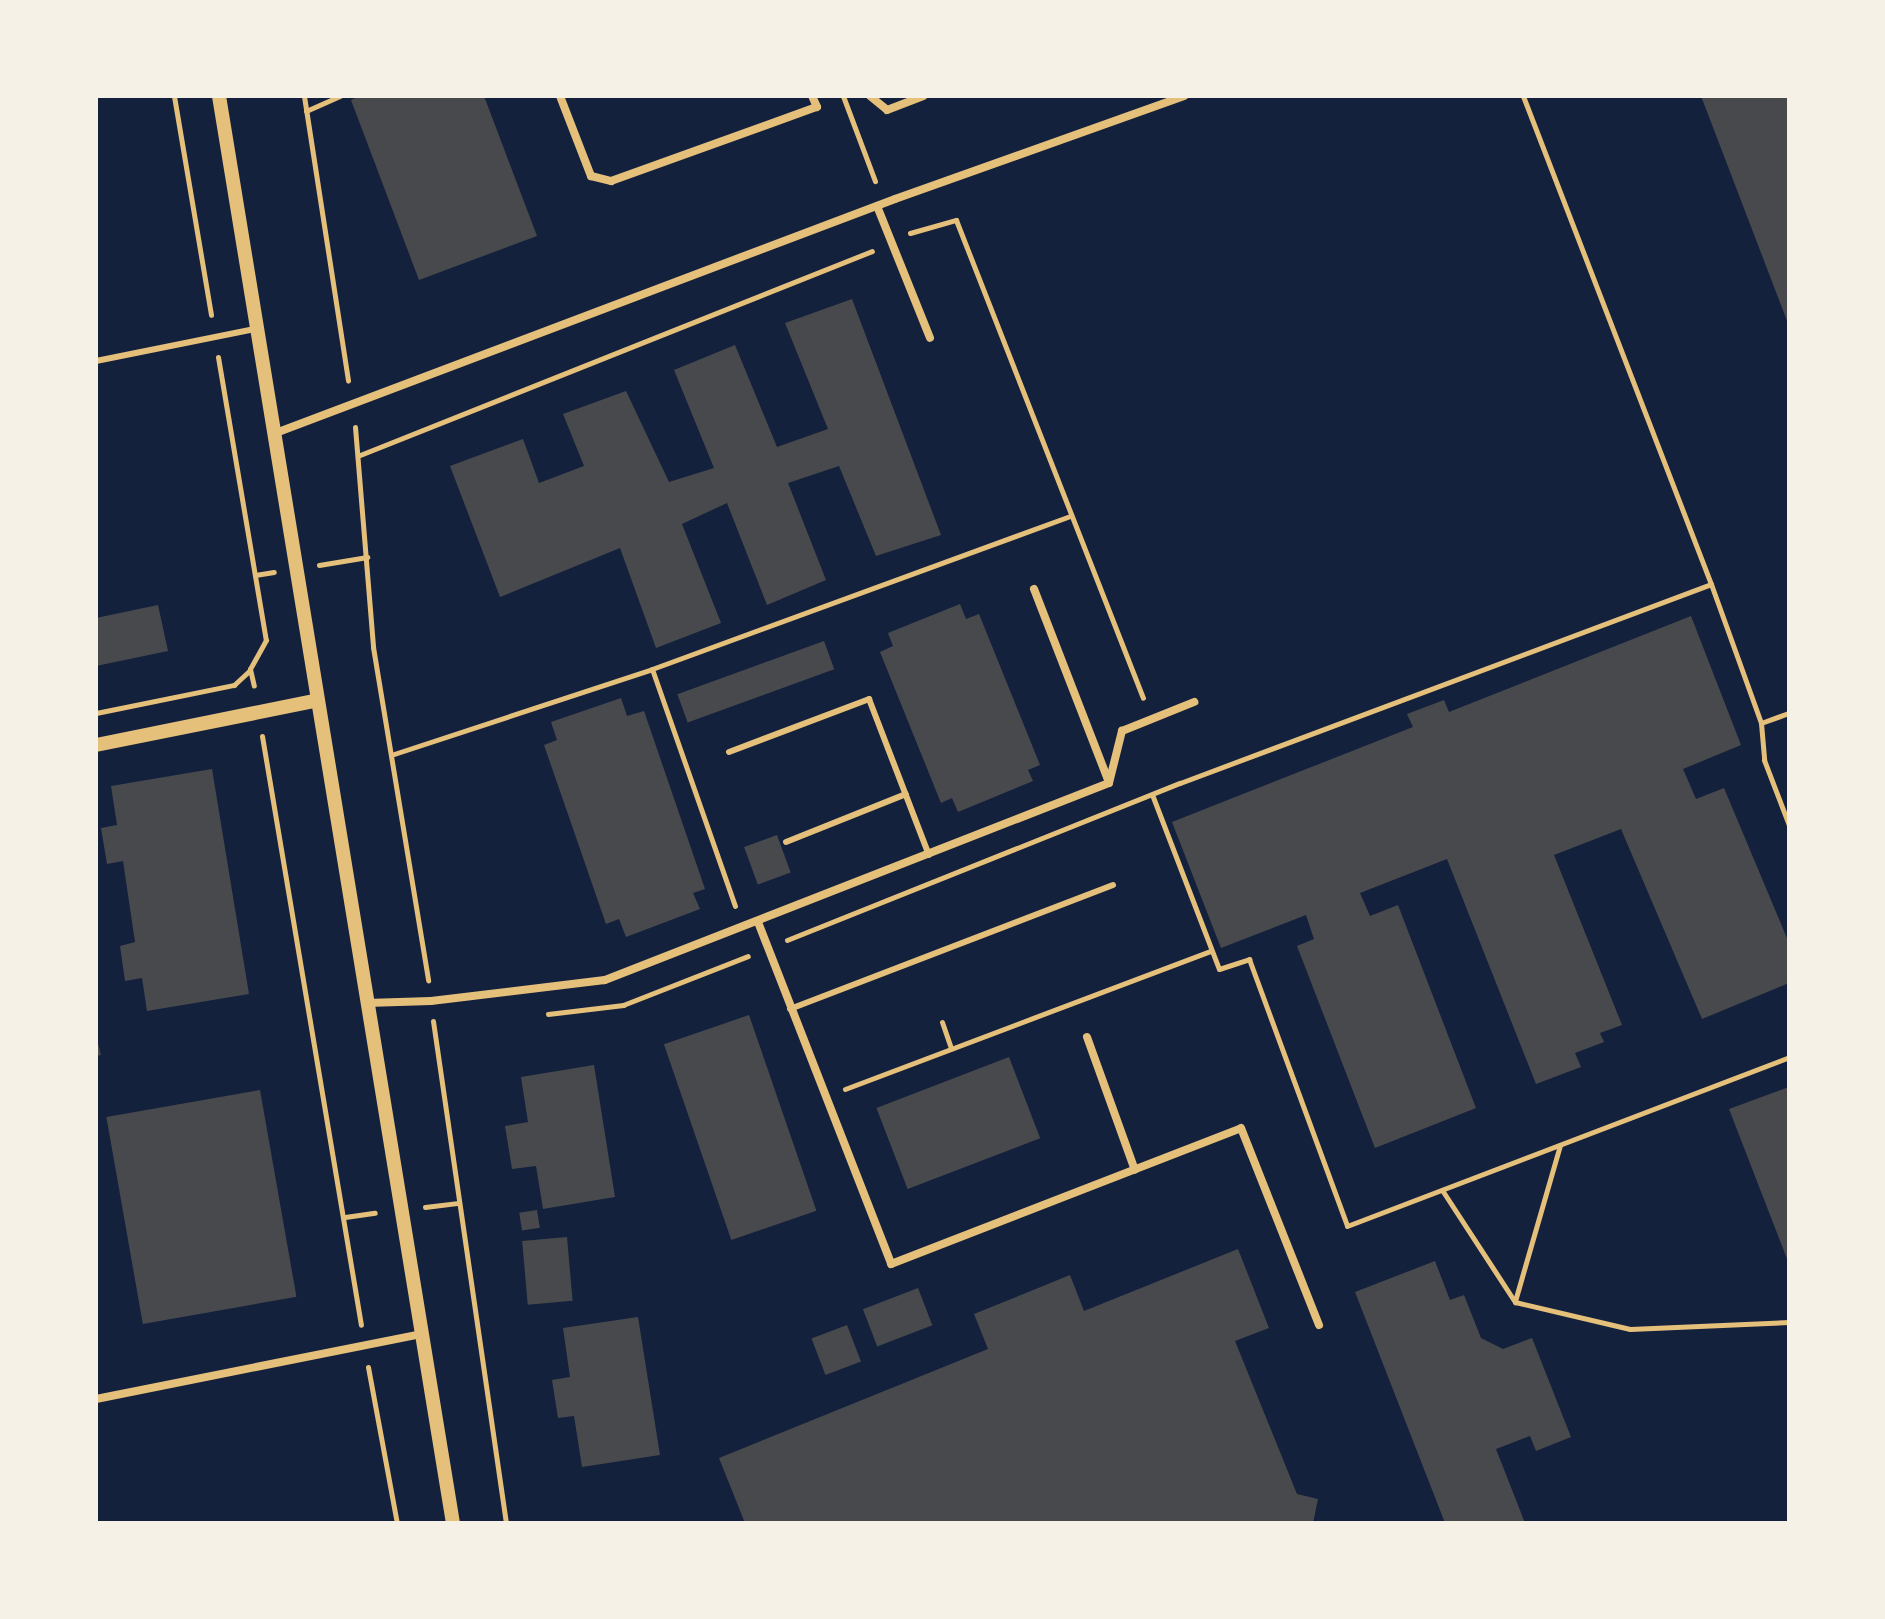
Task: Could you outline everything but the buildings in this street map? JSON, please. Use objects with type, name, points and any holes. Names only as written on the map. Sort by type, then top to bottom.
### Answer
[{"type":"street","points":[[219,96],[315,701],[453,1523]]},
{"type":"street","points":[[560,96],[591,176],[611,181],[817,107],[812,96]]},
{"type":"street","points":[[870,96],[887,110],[923,96]]},
{"type":"street","points":[[272,434],[352,407],[895,199],[1184,96]]},
{"type":"street","points":[[877,206],[930,338]]},
{"type":"street","points":[[1034,589],[1109,783]]},
{"type":"street","points":[[96,745],[315,701]]},
{"type":"street","points":[[1109,783],[1122,731],[1194,702]]},
{"type":"street","points":[[367,1003],[431,1001],[605,980],[1109,783]]},
{"type":"street","points":[[758,922],[891,1264],[1241,1128],[1319,1325]]},
{"type":"street","points":[[1087,1037],[1135,1170]]},
{"type":"street","points":[[96,1399],[420,1334]]},
{"type":"lane","points":[[96,361],[255,329]]},
{"type":"lane","points":[[729,752],[869,699],[929,855]]},
{"type":"lane","points":[[786,842],[906,794]]},
{"type":"lane","points":[[790,1009],[1113,885]]},
{"type":"path","points":[[96,713],[234,685],[250,669],[266,640],[174,96]]},
{"type":"path","points":[[304,96],[360,455],[373,647],[431,1001],[506,1523]]},
{"type":"path","points":[[306,111],[340,96]]},
{"type":"path","points":[[843,96],[874,181],[922,227]]},
{"type":"path","points":[[1523,96],[1711,584],[1761,723],[1764,760],[1789,825]]},
{"type":"path","points":[[360,455],[891,243],[922,227],[956,220],[1151,720]]},
{"type":"path","points":[[391,755],[652,669],[1071,516]]},
{"type":"path","points":[[1180,783],[1711,584]]},
{"type":"path","points":[[250,669],[397,1523]]},
{"type":"path","points":[[652,669],[752,954]]},
{"type":"path","points":[[1761,723],[1789,713]]},
{"type":"path","points":[[1153,797],[1219,969],[1249,959],[1347,1226],[1789,1057]]},
{"type":"path","points":[[825,1096],[1211,951]]},
{"type":"path","points":[[942,1022],[951,1048]]},
{"type":"path","points":[[1515,1302],[1561,1145]]},
{"type":"path","points":[[1442,1190],[1515,1302],[1630,1329],[1789,1322]]}]
